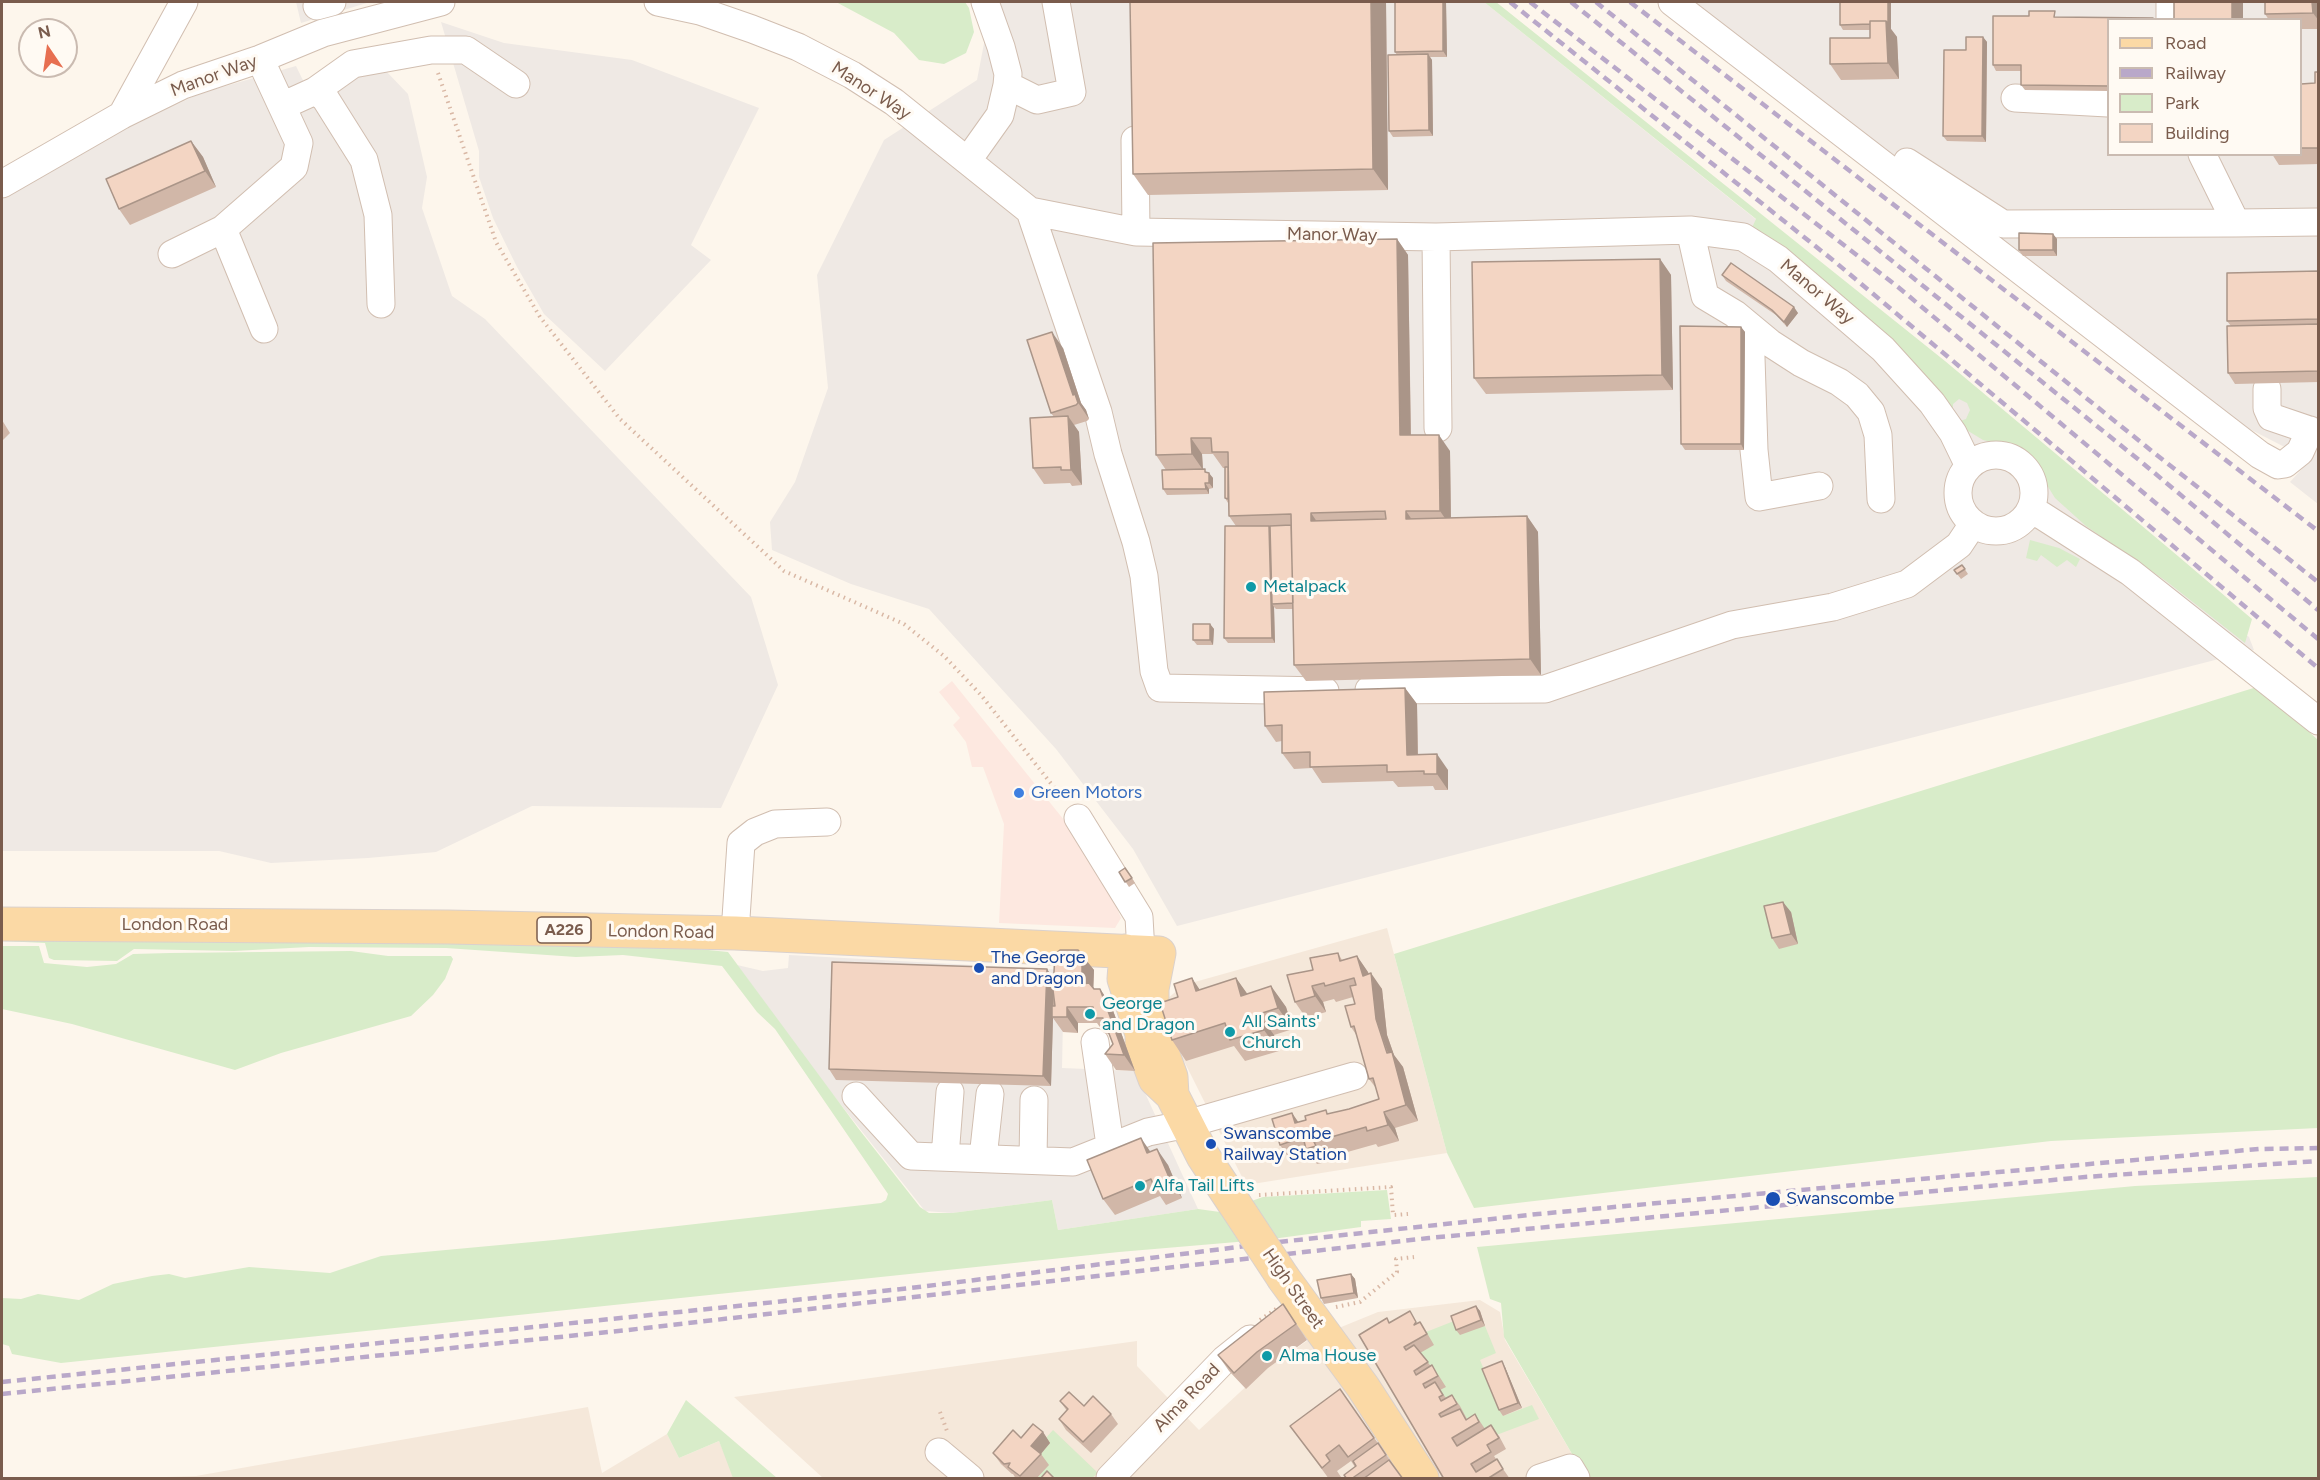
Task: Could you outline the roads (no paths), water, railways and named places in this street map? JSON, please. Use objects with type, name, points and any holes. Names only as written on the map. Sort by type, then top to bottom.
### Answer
[{"type":"main road","name":"London Road","points":[[2,924],[448,927],[735,933],[1133,952]]},
{"type":"main road","name":"High Street","points":[[1133,952],[1132,1035],[1142,1044],[1155,1079],[1180,1110]]},
{"type":"main road","name":"High Street","points":[[1133,952],[1152,989],[1152,1019],[1180,1110],[1203,1156],[1244,1200],[1294,1306],[1364,1387],[1422,1479]]},
{"type":"street","points":[[122,115],[184,2]]},
{"type":"street","name":"Manor Way","points":[[2,184],[122,115],[183,85],[260,59],[382,9],[441,2]]},
{"type":"street","name":"Manor Way","points":[[658,2],[700,11],[752,28],[798,47],[852,75],[894,102],[1030,211],[1136,232],[1436,237],[1689,230],[1743,237],[1778,259],[1883,349],[1932,403],[1953,433],[1969,466]]},
{"type":"street","points":[[968,160],[1000,115],[1007,85],[1008,74],[1001,47],[985,2]]},
{"type":"street","points":[[1007,85],[1037,100],[1072,92],[1056,2]]},
{"type":"street","points":[[1672,2],[2260,455],[2278,465],[2288,463],[2314,432],[2271,417],[2268,410],[2267,389]]},
{"type":"street","points":[[2170,2],[2170,18]]},
{"type":"street","points":[[282,106],[315,91],[353,64],[431,50],[466,50],[516,84]]},
{"type":"street","points":[[172,254],[223,230],[294,167],[299,143],[260,59]]},
{"type":"street","points":[[315,91],[325,98],[364,160],[378,215],[381,304]]},
{"type":"street","points":[[2015,98],[2107,103]]},
{"type":"street","points":[[1134,118],[1136,232]]},
{"type":"street","points":[[1848,124],[2003,224],[2319,222]]},
{"type":"street","points":[[2203,156],[2235,223]]},
{"type":"street","points":[[1030,211],[1098,412],[1110,460],[1136,542],[1144,576],[1154,671],[1160,688],[1226,691],[1545,689],[1732,625],[1833,607],[1907,584],[1959,545],[1973,524]]},
{"type":"street","points":[[223,230],[264,329]]},
{"type":"street","points":[[1689,230],[1705,296],[1801,363],[1839,382],[1857,395],[1871,412],[1878,435],[1881,499]]},
{"type":"street","points":[[1436,237],[1438,428]]},
{"type":"street","points":[[1750,327],[1754,450],[1759,497],[1820,486]]},
{"type":"street","points":[[1990,455],[2014,459],[2024,467],[2032,483],[2034,501],[2021,522],[2003,530],[1984,530],[1973,524],[1964,514],[1958,502],[1959,483],[1969,466],[1990,455]]},
{"type":"street","points":[[2029,512],[2041,515],[2130,572],[2319,721]]},
{"type":"street","points":[[1078,818],[1139,917],[1133,952]]},
{"type":"street","points":[[735,933],[741,843],[755,832],[778,823],[827,822]]},
{"type":"street","points":[[1095,1042],[1110,1145]]},
{"type":"street","points":[[856,1096],[911,1156],[1073,1162],[1110,1145],[1148,1132],[1180,1110],[1354,1076]]},
{"type":"street","points":[[945,1157],[950,1092]]},
{"type":"street","points":[[983,1158],[990,1094]]},
{"type":"street","points":[[1033,1160],[1034,1100]]},
{"type":"street","name":"Alma Road","points":[[1110,1479],[1225,1359],[1294,1306]]},
{"type":"street","points":[[944,1444],[970,1479]]},
{"type":"street","points":[[1540,1479],[1570,1468],[1576,1479]]},
{"type":"railway","points":[[1510,2],[1834,261],[2318,668]]},
{"type":"railway","points":[[1530,2],[1898,287],[2318,639]]},
{"type":"railway","points":[[1571,2],[2139,460],[2318,610]]},
{"type":"railway","points":[[1596,2],[2153,452],[2318,582]]},
{"type":"railway","points":[[1630,2],[2318,531]]},
{"type":"railway","points":[[1279,1242],[1538,1214],[1943,1177],[2259,1149],[2318,1148]]},
{"type":"railway","points":[[1287,1254],[1429,1238],[2085,1177],[2318,1161]]},
{"type":"railway","points":[[2,1382],[911,1288],[1246,1246]]},
{"type":"railway","points":[[2,1394],[628,1330],[1253,1258]]},
{"type":"place","name":"Metalpack","points":[[1251,587]]},
{"type":"place","name":"Green Motors","points":[[1019,793]]},
{"type":"place","name":"The George and Dragon","points":[[979,968]]},
{"type":"place","name":"George and Dragon","points":[[1090,1014]]},
{"type":"place","name":"All Saints' Church","points":[[1230,1032]]},
{"type":"place","name":"Swanscombe Railway Station","points":[[1211,1144]]},
{"type":"place","name":"Alfa Tail Lifts","points":[[1140,1186]]},
{"type":"place","name":"Swanscombe","points":[[1773,1199]]},
{"type":"place","name":"Alma House","points":[[1267,1356]]}]
